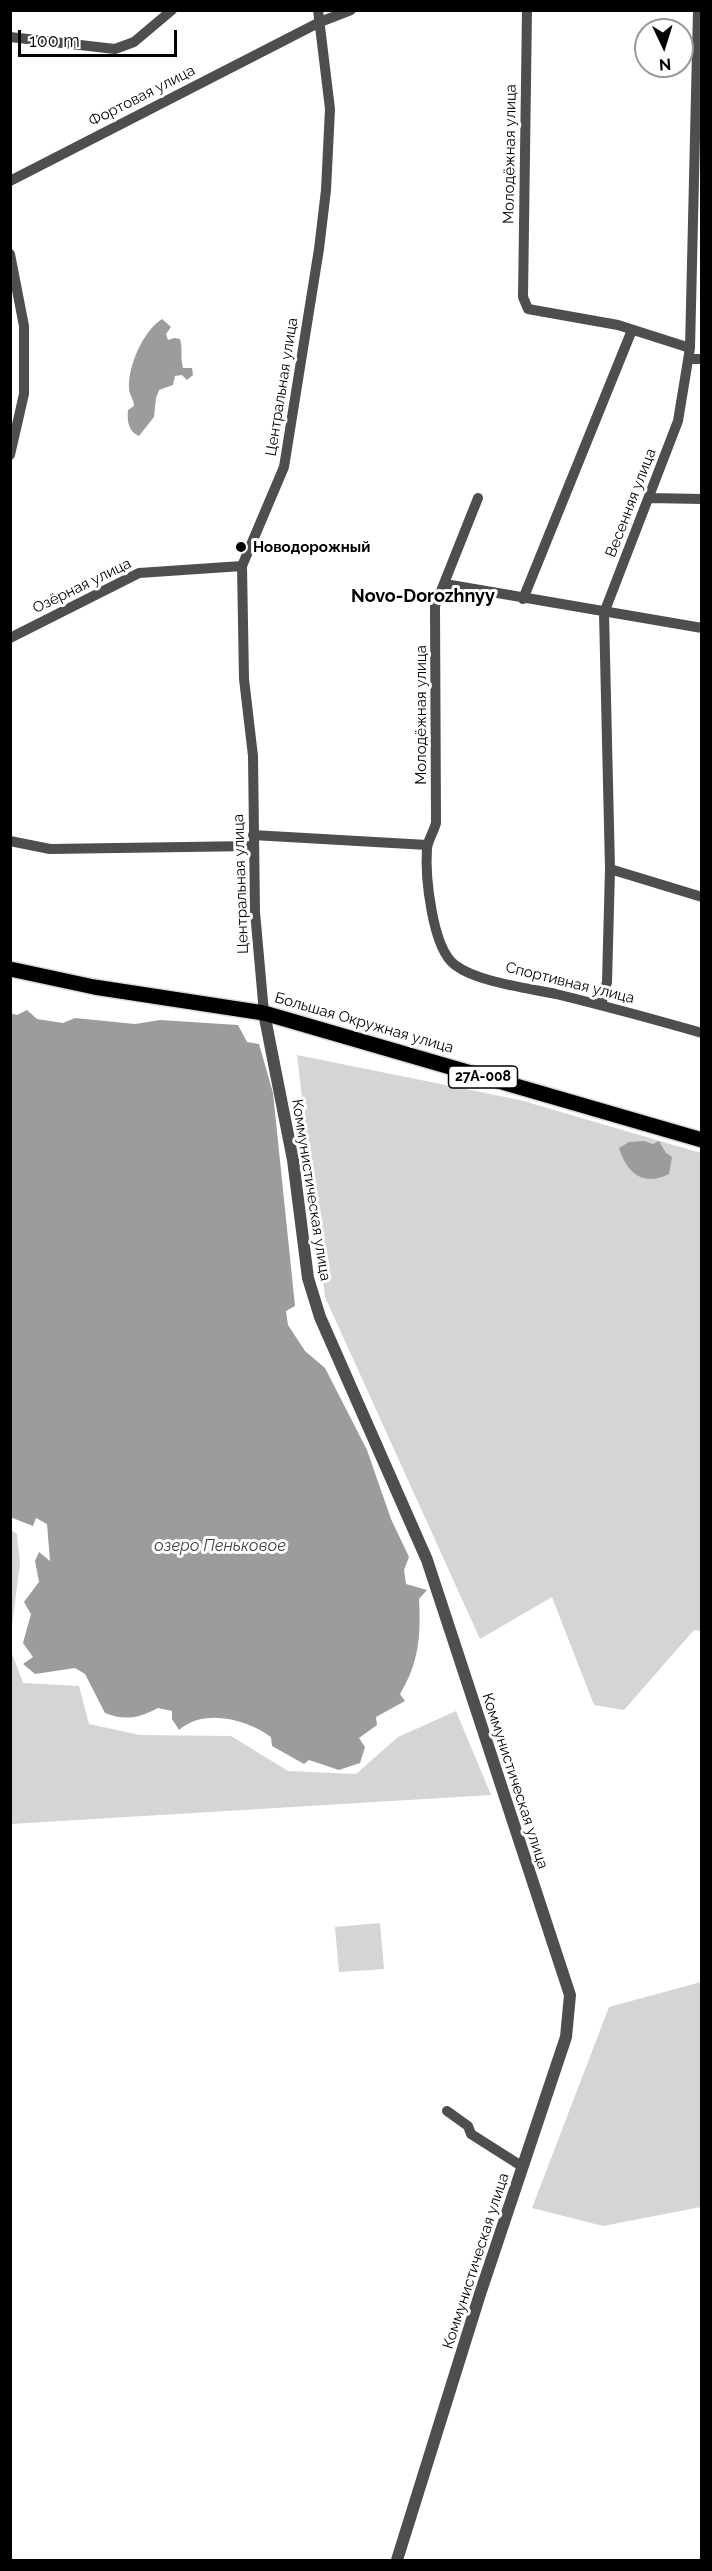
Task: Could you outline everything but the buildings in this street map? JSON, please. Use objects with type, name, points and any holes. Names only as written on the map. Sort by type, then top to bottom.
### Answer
[{"type":"main road","name":"Большая Окружная улица","points":[[10,969],[94,987],[264,1013],[702,1140]]},
{"type":"street","points":[[10,37],[115,49],[134,42],[171,10]]},
{"type":"street","name":"Центральная улица","points":[[264,1013],[255,912],[253,756],[244,679],[242,566],[284,467],[319,249],[326,190],[330,109],[318,10]]},
{"type":"street","name":"Фортовая улица","points":[[10,181],[320,22],[351,10]]},
{"type":"street","name":"Молодёжная улица","points":[[527,10],[522,297],[528,309],[618,325],[632,330]]},
{"type":"street","name":"Весенняя улица","points":[[601,1005],[607,982],[610,869],[604,613],[678,421],[689,353],[698,215],[698,10]]},
{"type":"street","points":[[10,254],[24,326],[24,394],[10,455]]},
{"type":"street","points":[[524,598],[632,330],[702,359]]},
{"type":"street","name":"Молодёжная улица","points":[[442,946],[434,920],[428,876],[427,845],[436,823],[435,606],[478,498]]},
{"type":"street","points":[[649,498],[702,499]]},
{"type":"street","name":"Озёрная улица","points":[[10,638],[139,573],[242,566]]},
{"type":"street","points":[[445,584],[702,628]]},
{"type":"street","points":[[10,841],[50,849],[253,840],[427,845]]},
{"type":"street","points":[[610,869],[702,897]]},
{"type":"street","name":"Спортивная улица","points":[[442,946],[454,965],[478,976],[601,1005],[702,1033]]},
{"type":"street","name":"Коммунистическая улица","points":[[264,1013],[293,1160],[308,1278],[320,1317],[427,1560],[570,1995],[566,2037],[397,2560]]},
{"type":"street","points":[[447,2111],[468,2126],[471,2134],[523,2167]]},
{"type":"shaded area","points":[[297,1055],[520,1100],[701,1153],[701,1631],[694,1630],[624,1710],[594,1705],[552,1597],[480,1639],[325,1297]]},
{"type":"shaded area","points":[[11,1530],[17,1534],[20,1563],[11,1633]]},
{"type":"shaded area","points":[[10,1648],[23,1683],[79,1686],[89,1724],[140,1735],[231,1736],[288,1771],[356,1774],[398,1737],[456,1711],[491,1795],[11,1824]]},
{"type":"shaded area","points":[[380,1923],[384,1969],[339,1972],[335,1927]]},
{"type":"shaded area","points":[[701,1982],[701,2207],[603,2226],[532,2208],[609,2007]]},
{"type":"water","points":[[162,319],[171,327],[166,334],[168,340],[180,339],[183,368],[192,368],[193,375],[187,380],[182,375],[175,376],[173,385],[159,390],[154,417],[139,436],[132,431],[128,422],[128,410],[134,406],[129,379],[143,340]]},
{"type":"water","name":"озеро Пеньковое","points":[[27,1010],[37,1019],[63,1023],[75,1018],[135,1024],[160,1020],[238,1025],[247,1042],[259,1044],[273,1093],[295,1306],[286,1311],[288,1325],[305,1351],[325,1368],[367,1450],[391,1519],[409,1557],[404,1570],[406,1584],[427,1590],[419,1599],[420,1625],[415,1660],[400,1694],[405,1701],[376,1717],[377,1725],[359,1738],[365,1747],[360,1763],[339,1770],[309,1760],[304,1764],[272,1746],[271,1737],[261,1731],[250,1725],[225,1718],[200,1719],[179,1730],[172,1719],[172,1711],[158,1708],[132,1717],[119,1717],[105,1713],[85,1674],[75,1668],[35,1674],[23,1664],[33,1657],[23,1643],[31,1614],[24,1602],[39,1582],[35,1561],[39,1552],[50,1561],[47,1524],[36,1518],[33,1526],[10,1517],[10,1013],[17,1015]]},
{"type":"water","points":[[644,1141],[653,1144],[659,1141],[666,1153],[672,1157],[669,1174],[651,1179],[631,1171],[619,1148],[629,1142]]},
{"type":"place","name":"Новодорожный","points":[[241,547]]},
{"type":"district","name":"Novo-Dorozhnyy","points":[[423,597]]}]
